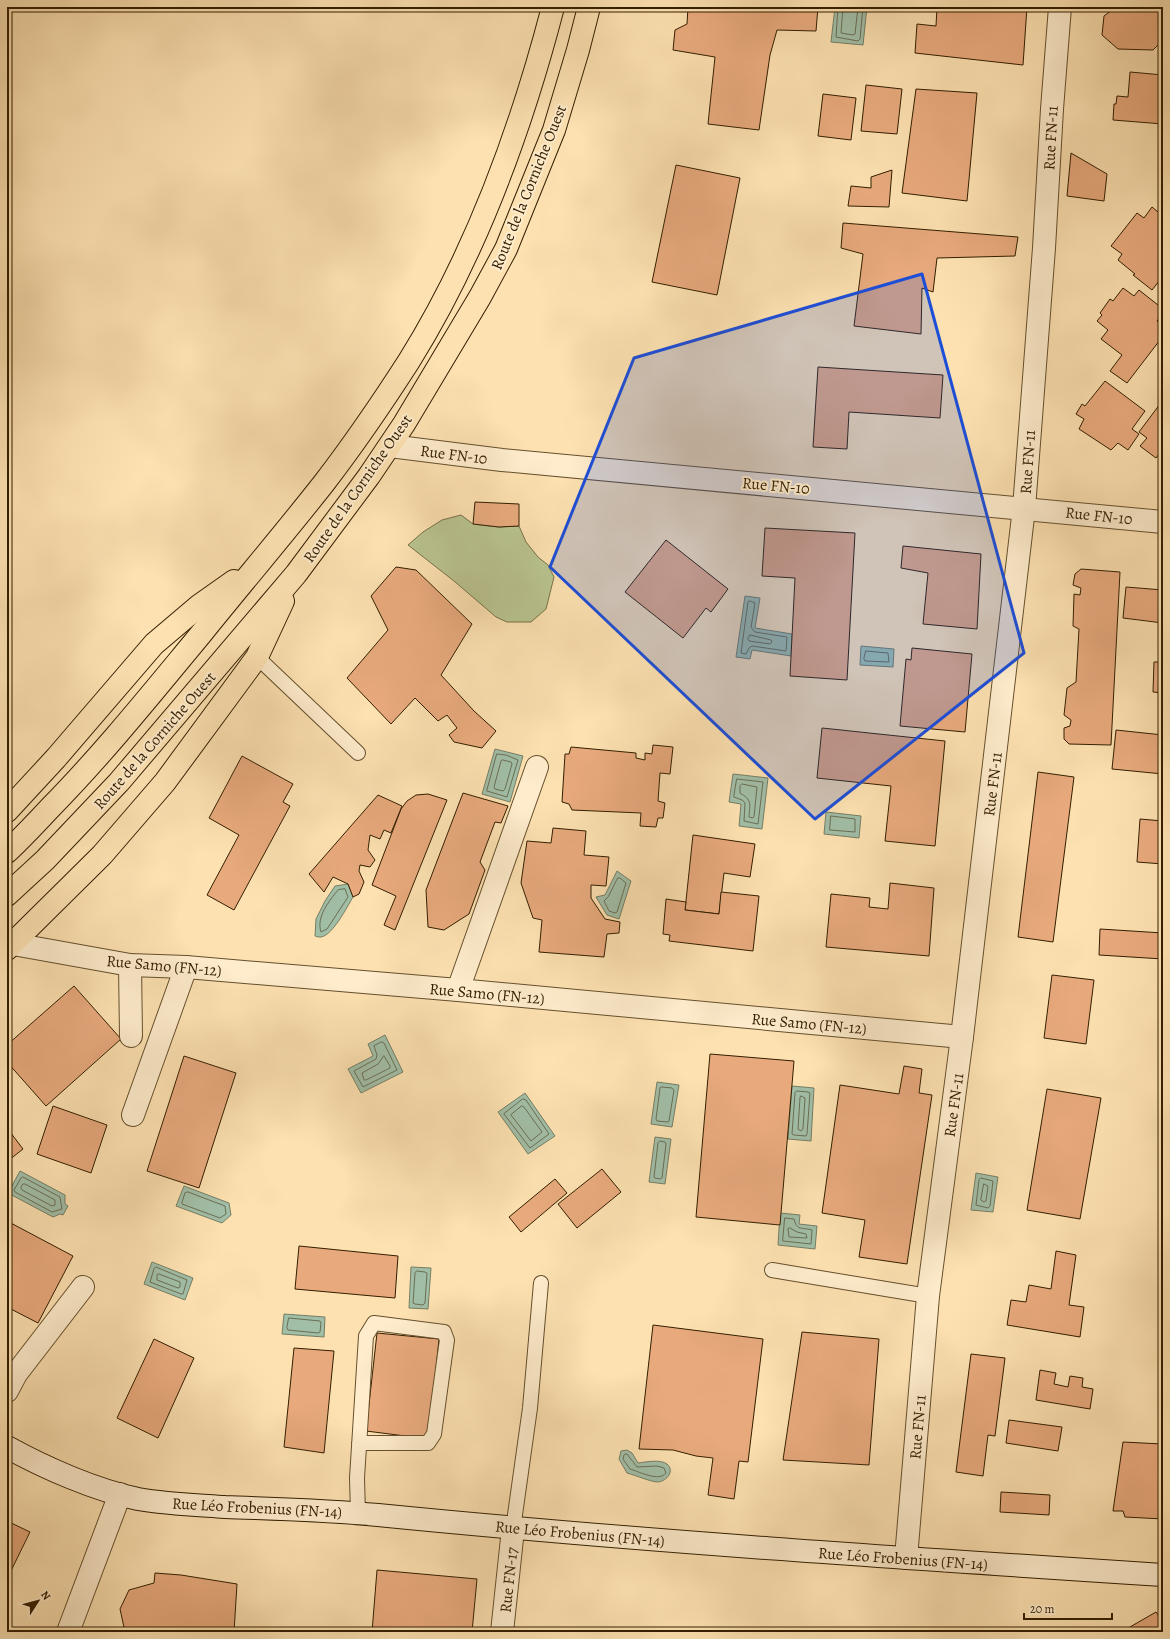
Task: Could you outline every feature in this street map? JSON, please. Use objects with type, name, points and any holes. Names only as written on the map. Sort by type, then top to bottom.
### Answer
[{"type":"highway","name":"Route de la Corniche Ouest","points":[[7,852],[64,794],[119,733],[326,482],[375,413],[410,359],[448,292],[479,225],[510,151],[539,62],[554,7]]},
{"type":"highway","name":"Route de la Corniche Ouest","points":[[7,895],[45,860],[119,782],[296,574],[390,446],[443,361],[506,249],[554,130],[589,7]]},
{"type":"highway","points":[[7,810],[56,758],[154,644],[200,605],[258,564]]},
{"type":"highway","points":[[10,946],[102,855],[165,782],[257,657],[296,574]]},
{"type":"street","name":"Rue FN-11","points":[[906,1558],[928,1296],[962,1037],[1024,508],[1044,248],[1060,7]]},
{"type":"street","name":"Rue FN-10","points":[[390,446],[502,460],[1163,522]]},
{"type":"street","points":[[458,990],[538,768]]},
{"type":"street","name":"Rue Samo (FN-12)","points":[[10,946],[130,965],[186,968],[458,990],[962,1037]]},
{"type":"street","points":[[130,965],[131,1036]]},
{"type":"street","points":[[133,1115],[186,968]]},
{"type":"street","points":[[7,1391],[16,1374],[83,1287]]},
{"type":"street","name":"Rue Léo Frobenius (FN-14)","points":[[7,1447],[28,1458],[66,1474],[120,1494],[137,1499],[178,1504],[358,1513],[513,1529],[1163,1575]]},
{"type":"street","points":[[68,1632],[120,1494]]},
{"type":"street","name":"Rue FN-17","points":[[502,1632],[513,1529]]},
{"type":"lane","points":[[257,657],[358,752]]},
{"type":"lane","points":[[772,1270],[928,1296]]},
{"type":"lane","points":[[513,1529],[530,1408],[541,1284]]},
{"type":"lane","points":[[358,1513],[357,1478],[359,1443],[366,1336],[374,1323],[444,1332],[447,1340],[434,1434],[428,1443],[359,1443]]},
{"type":"highlighted area","points":[[922,274],[1024,653],[815,819],[550,567],[634,358]]},
{"type":"green space","points":[[461,515],[473,524],[499,527],[519,526],[526,542],[538,557],[548,565],[554,577],[546,609],[531,622],[507,622],[496,617],[454,581],[408,545],[423,532],[442,520]]},
{"type":"water","points":[[835,7],[867,7],[863,45],[831,42]]},
{"type":"water","points":[[745,596],[760,598],[755,628],[792,634],[791,656],[752,650],[750,659],[736,657]]},
{"type":"water","points":[[861,646],[894,649],[893,667],[860,665]]},
{"type":"water","points":[[495,749],[523,756],[510,802],[482,794]]},
{"type":"water","points":[[733,774],[768,778],[762,829],[739,826],[741,804],[729,802]]},
{"type":"water","points":[[826,812],[861,816],[859,838],[824,834]]},
{"type":"water","points":[[617,871],[631,881],[619,919],[607,915],[596,897],[605,895]]},
{"type":"water","points":[[348,884],[353,897],[343,914],[335,926],[326,935],[321,937],[315,936],[316,919],[325,901],[335,886]]},
{"type":"water","points":[[385,1035],[403,1072],[361,1093],[348,1069],[373,1056],[368,1044]]},
{"type":"water","points":[[657,1082],[679,1085],[672,1127],[651,1124]]},
{"type":"water","points":[[792,1086],[814,1088],[811,1141],[788,1139]]},
{"type":"water","points":[[525,1093],[555,1136],[528,1154],[498,1112]]},
{"type":"water","points":[[655,1137],[671,1139],[665,1184],[649,1182]]},
{"type":"water","points":[[20,1171],[65,1195],[65,1204],[68,1206],[63,1215],[60,1214],[53,1217],[8,1193]]},
{"type":"water","points":[[976,1173],[998,1177],[993,1212],[971,1210]]},
{"type":"water","points":[[184,1186],[229,1203],[231,1215],[222,1223],[176,1206]]},
{"type":"water","points":[[780,1213],[800,1215],[799,1224],[817,1226],[815,1249],[778,1245]]},
{"type":"water","points":[[152,1262],[193,1278],[185,1300],[144,1284]]},
{"type":"water","points":[[411,1267],[431,1268],[428,1309],[409,1308]]},
{"type":"water","points":[[284,1314],[325,1317],[324,1337],[282,1334]]},
{"type":"water","points":[[627,1450],[632,1453],[638,1463],[657,1461],[664,1462],[669,1467],[669,1475],[664,1480],[658,1482],[627,1473],[619,1459],[621,1451]]},
{"type":"building","points":[[688,7],[818,7],[816,31],[777,30],[770,55],[759,130],[708,124],[715,57],[673,50],[675,30],[687,24]]},
{"type":"building","points":[[937,7],[1027,7],[1023,65],[915,53],[917,24],[936,26]]},
{"type":"building","points":[[1116,7],[1163,7],[1163,40],[1153,50],[1118,49],[1102,35],[1104,16]]},
{"type":"building","points":[[1130,72],[1163,75],[1163,124],[1113,120],[1114,104],[1116,104],[1117,96],[1128,97]]},
{"type":"building","points":[[866,85],[902,89],[897,134],[861,131]]},
{"type":"building","points":[[916,89],[977,93],[967,201],[902,193]]},
{"type":"building","points":[[823,94],[856,98],[851,140],[818,136]]},
{"type":"building","points":[[1071,153],[1107,174],[1104,201],[1067,196]]},
{"type":"building","points":[[676,165],[740,178],[717,295],[652,282]]},
{"type":"building","points":[[892,170],[889,207],[848,206],[851,186],[871,188],[871,177]]},
{"type":"building","points":[[1152,207],[1163,216],[1163,276],[1152,290],[1133,275],[1135,274],[1118,260],[1122,254],[1111,246],[1137,213],[1144,218]]},
{"type":"building","points":[[843,223],[1018,237],[1015,256],[937,258],[933,292],[922,288],[921,334],[854,326],[863,254],[841,248]]},
{"type":"building","points":[[1123,288],[1134,296],[1139,290],[1163,309],[1163,313],[1157,321],[1163,325],[1163,336],[1127,383],[1110,371],[1122,355],[1101,339],[1108,330],[1097,321],[1102,315],[1100,313],[1110,299],[1113,301]]},
{"type":"building","points":[[818,367],[943,375],[940,418],[849,412],[847,449],[813,447]]},
{"type":"building","points":[[1105,381],[1145,411],[1132,429],[1139,434],[1128,450],[1118,443],[1111,450],[1079,429],[1084,419],[1076,414],[1082,404],[1085,406]]},
{"type":"building","points":[[1163,400],[1163,449],[1156,458],[1140,446],[1147,438],[1139,432]]},
{"type":"building","points":[[475,502],[519,504],[519,526],[499,527],[473,524]]},
{"type":"building","points":[[765,528],[855,533],[847,680],[790,676],[795,578],[762,576]]},
{"type":"building","points":[[666,540],[728,589],[711,612],[706,608],[683,638],[625,592]]},
{"type":"building","points":[[903,546],[981,554],[977,629],[923,624],[928,573],[901,568]]},
{"type":"building","points":[[396,567],[416,570],[472,624],[441,675],[474,711],[496,731],[482,748],[454,742],[449,735],[457,728],[447,715],[438,721],[415,698],[391,724],[347,678],[388,630],[371,596]]},
{"type":"building","points":[[1081,569],[1120,572],[1111,745],[1069,744],[1064,739],[1064,728],[1070,726],[1071,720],[1064,715],[1067,688],[1076,682],[1079,629],[1073,626],[1074,594],[1080,595],[1081,588],[1073,585],[1075,574]]},
{"type":"building","points":[[1126,587],[1163,590],[1163,623],[1123,618]]},
{"type":"building","points":[[912,648],[972,654],[965,732],[900,726],[906,659],[911,660]]},
{"type":"building","points":[[1154,662],[1163,662],[1163,693],[1153,692]]},
{"type":"building","points":[[822,728],[945,741],[935,846],[885,841],[891,786],[817,778]]},
{"type":"building","points":[[1116,730],[1163,735],[1163,774],[1112,769]]},
{"type":"building","points":[[653,745],[673,747],[670,774],[660,773],[658,801],[665,803],[663,818],[658,818],[656,827],[640,826],[641,813],[572,810],[569,804],[562,802],[565,754],[569,754],[571,747],[636,753],[636,758],[645,760],[645,753],[652,754]]},
{"type":"building","points":[[242,756],[293,784],[283,802],[290,806],[234,910],[207,895],[239,835],[209,818]]},
{"type":"building","points":[[1038,772],[1074,777],[1053,942],[1018,937]]},
{"type":"building","points":[[463,793],[508,806],[501,823],[495,822],[480,862],[485,870],[469,914],[444,930],[428,927],[426,890]]},
{"type":"building","points":[[428,794],[447,800],[395,930],[384,925],[396,896],[372,885],[401,809],[407,801],[416,795]]},
{"type":"building","points":[[378,795],[402,806],[391,833],[384,830],[380,839],[370,835],[368,850],[375,860],[370,867],[360,865],[359,871],[364,882],[359,894],[353,897],[348,884],[333,877],[324,892],[309,874]]},
{"type":"building","points":[[1140,819],[1163,821],[1163,864],[1137,862]]},
{"type":"building","points":[[553,828],[586,831],[584,855],[609,857],[606,886],[591,885],[591,898],[605,919],[620,922],[619,933],[607,934],[604,957],[539,952],[542,920],[533,918],[521,883],[527,841],[551,843]]},
{"type":"building","points":[[693,835],[755,844],[750,877],[724,873],[719,914],[685,910]]},
{"type":"building","points":[[890,883],[934,888],[929,956],[826,947],[831,894],[870,898],[869,907],[888,909]]},
{"type":"building","points":[[721,892],[759,896],[753,951],[669,941],[670,935],[663,934],[666,899],[686,902],[685,910],[719,914]]},
{"type":"building","points":[[1100,929],[1163,933],[1163,959],[1099,955]]},
{"type":"building","points":[[1052,975],[1094,980],[1086,1044],[1044,1038]]},
{"type":"building","points":[[74,986],[121,1039],[46,1106],[7,1062],[7,1045]]},
{"type":"building","points":[[710,1054],[794,1061],[780,1225],[696,1217]]},
{"type":"building","points":[[184,1056],[236,1073],[199,1188],[147,1171]]},
{"type":"building","points":[[904,1066],[922,1069],[919,1093],[932,1095],[907,1264],[859,1257],[865,1220],[822,1213],[840,1085],[899,1094]]},
{"type":"building","points":[[1047,1089],[1101,1098],[1080,1219],[1027,1210]]},
{"type":"building","points":[[53,1106],[107,1125],[91,1173],[37,1154]]},
{"type":"building","points":[[7,1128],[23,1149],[9,1160],[7,1158]]},
{"type":"building","points":[[602,1169],[621,1192],[577,1228],[558,1204]]},
{"type":"building","points":[[555,1179],[567,1193],[521,1232],[509,1217]]},
{"type":"building","points":[[7,1221],[73,1256],[38,1323],[7,1307]]},
{"type":"building","points":[[299,1246],[398,1256],[395,1298],[295,1289]]},
{"type":"building","points":[[1056,1251],[1076,1255],[1069,1305],[1084,1307],[1080,1337],[1007,1325],[1011,1300],[1026,1302],[1029,1285],[1051,1289]]},
{"type":"building","points":[[653,1325],[763,1339],[748,1462],[739,1461],[734,1499],[708,1495],[713,1458],[696,1456],[673,1450],[639,1449]]},
{"type":"building","points":[[802,1332],[879,1339],[869,1465],[783,1460]]},
{"type":"building","points":[[377,1333],[439,1339],[429,1439],[366,1431]]},
{"type":"building","points":[[154,1339],[194,1358],[158,1438],[117,1418]]},
{"type":"building","points":[[294,1348],[334,1351],[324,1453],[284,1447]]},
{"type":"building","points":[[971,1354],[1005,1358],[995,1436],[988,1435],[983,1476],[956,1472]]},
{"type":"building","points":[[1040,1370],[1056,1373],[1054,1384],[1068,1387],[1070,1376],[1083,1378],[1082,1387],[1093,1389],[1090,1409],[1036,1400]]},
{"type":"building","points":[[1009,1420],[1062,1427],[1058,1451],[1006,1443]]},
{"type":"building","points":[[1163,1441],[1163,1519],[1125,1517],[1123,1511],[1113,1511],[1123,1442],[1162,1444]]},
{"type":"building","points":[[1001,1492],[1050,1495],[1049,1515],[1000,1512]]},
{"type":"building","points":[[7,1521],[30,1532],[7,1579]]},
{"type":"building","points":[[377,1570],[477,1579],[472,1632],[372,1632]]},
{"type":"building","points":[[155,1573],[181,1575],[237,1584],[234,1632],[125,1632],[120,1609],[129,1590],[154,1583]]},
{"type":"building","points":[[1156,1612],[1163,1622],[1163,1632],[1132,1632],[1130,1627]]},
{"type":"building","points":[[264,1628],[295,1632],[264,1632]]}]
